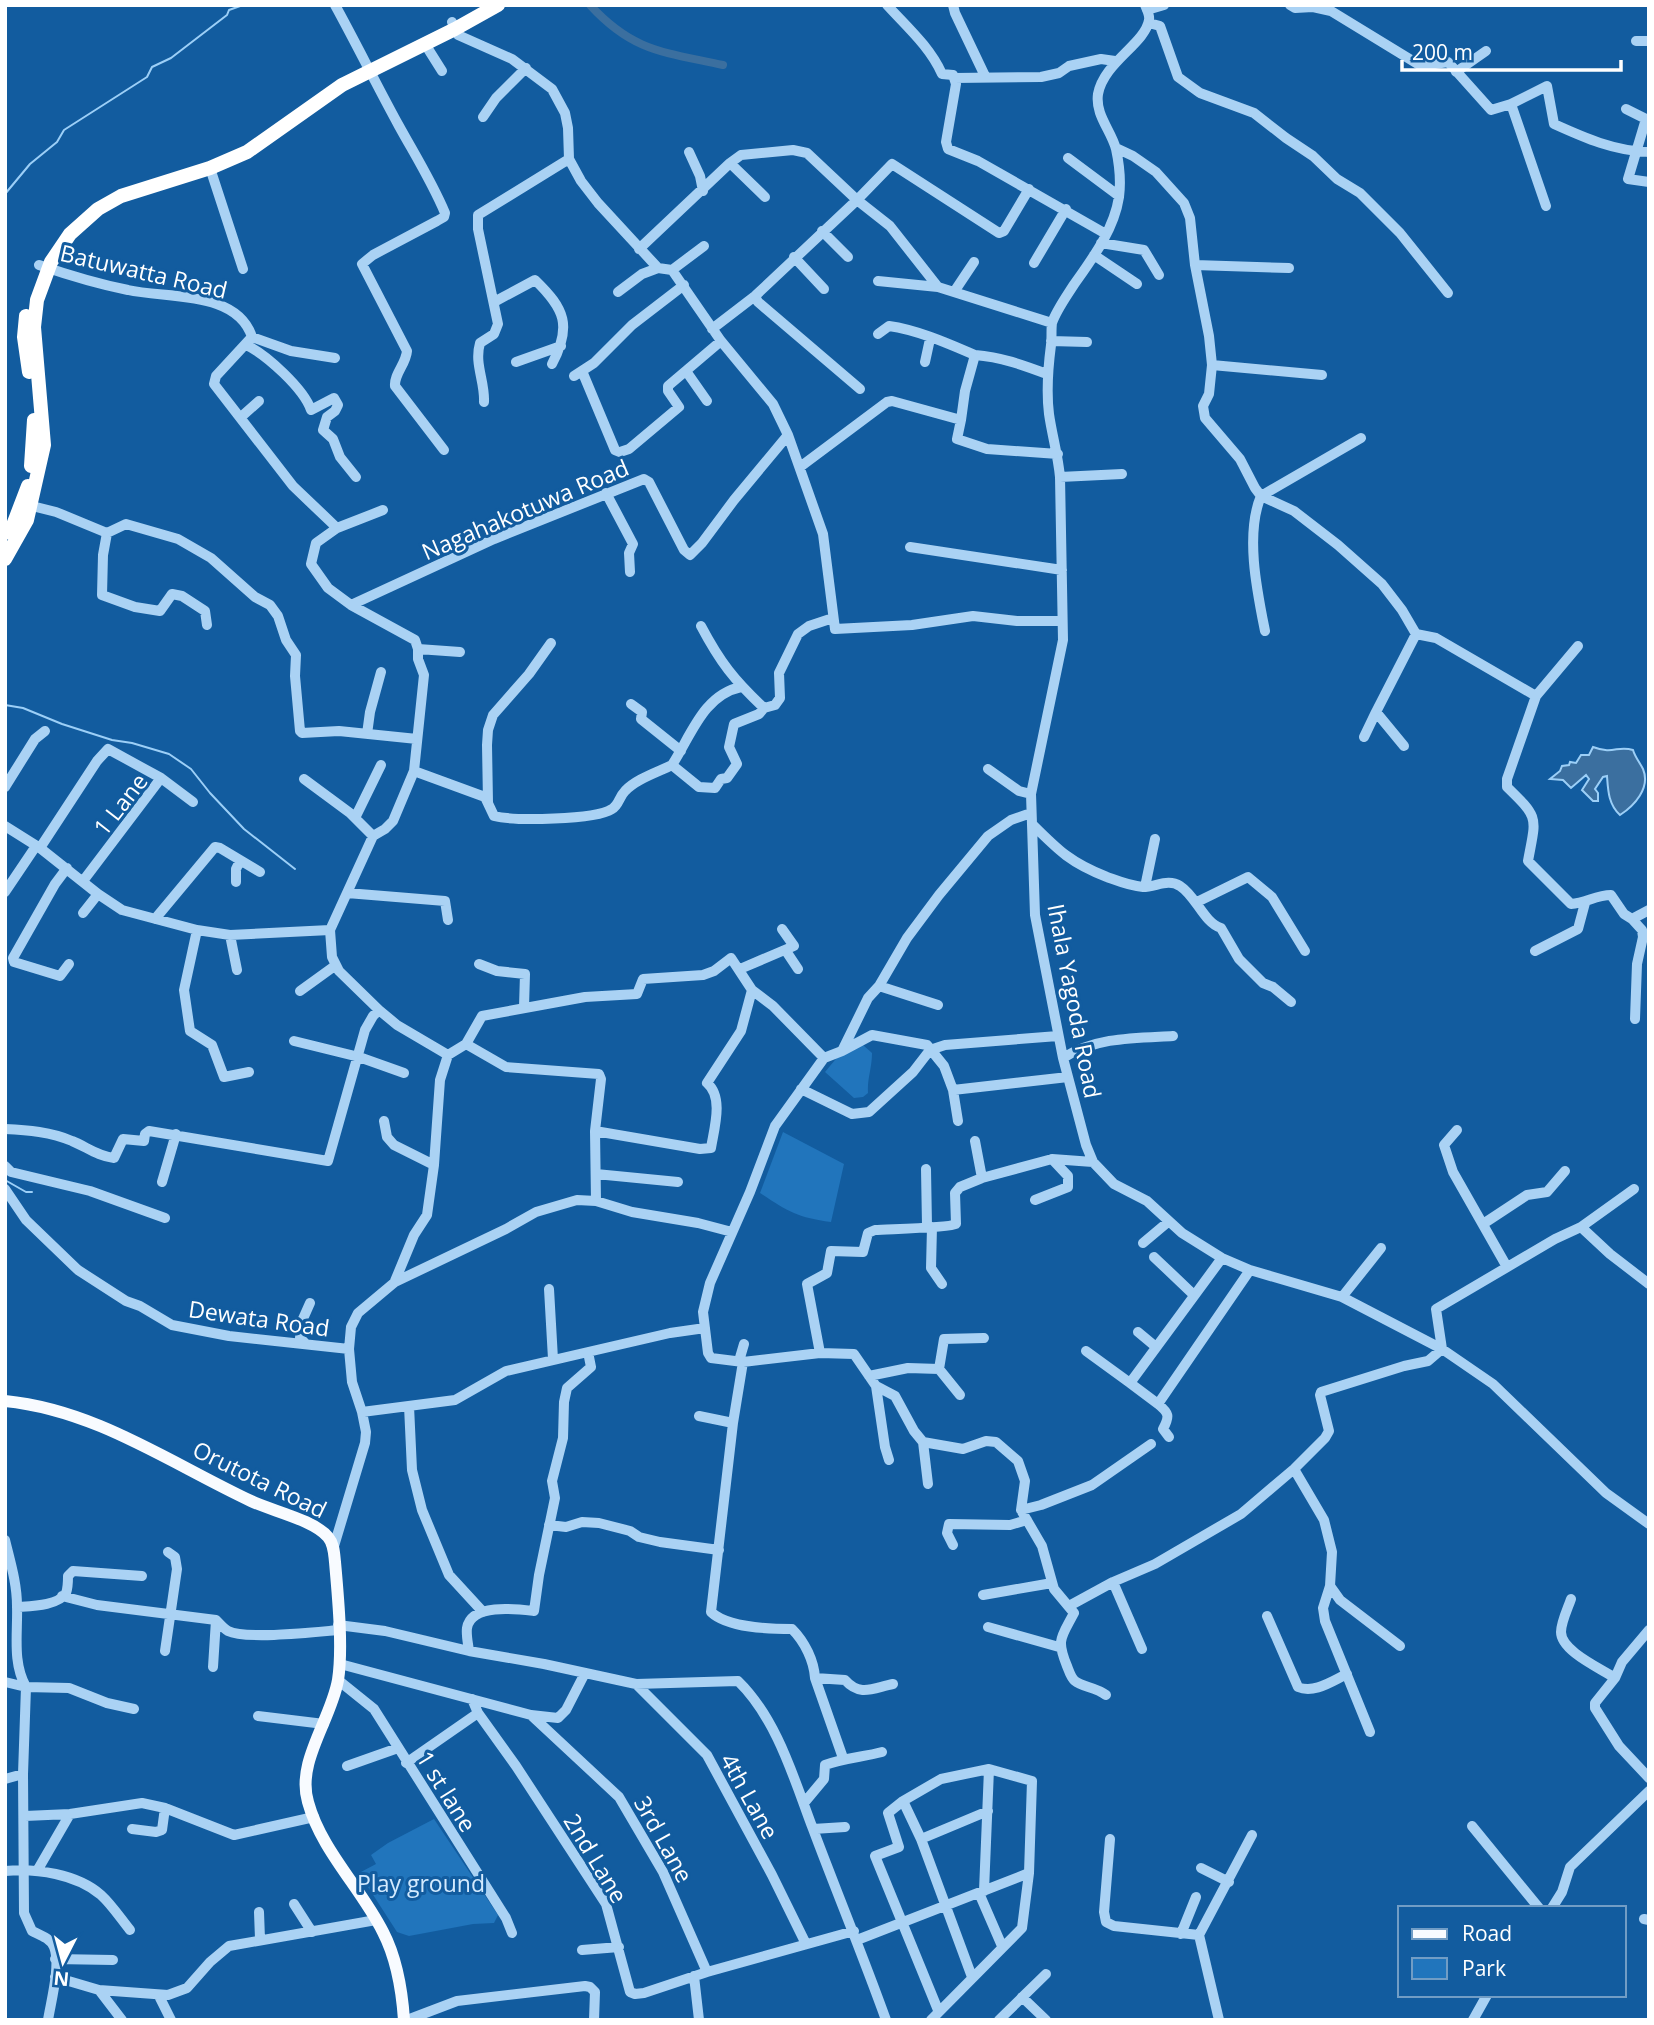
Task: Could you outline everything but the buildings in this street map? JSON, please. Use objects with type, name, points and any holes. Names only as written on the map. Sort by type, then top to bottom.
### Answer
[{"type":"highway","points":[[43,266],[70,234],[98,209],[139,189],[210,168],[259,145],[369,67],[425,44],[483,5]]},
{"type":"highway","points":[[5,559],[44,445],[34,327],[43,266],[53,240],[67,223],[105,194],[237,149],[325,87],[498,5]]},
{"type":"highway","points":[[5,543],[21,514]]},
{"type":"main road","name":"Orutota Road","points":[[5,1401],[58,1410],[135,1440],[248,1500],[312,1526],[329,1538],[334,1546],[340,1664],[332,1705],[312,1752],[306,1776],[307,1802],[327,1843],[376,1920],[393,1954],[406,2020]]},
{"type":"street","points":[[335,5],[433,184],[445,213],[438,221],[373,255],[362,264],[407,351],[394,381],[395,386],[444,450]]},
{"type":"street","points":[[887,5],[920,40],[937,62],[942,74],[953,75],[956,83],[946,142],[948,149],[978,161],[1066,209],[1104,239],[1144,250],[1159,275]]},
{"type":"street","points":[[953,5],[985,76]]},
{"type":"street","points":[[1164,5],[1146,8],[1149,23],[1160,26],[1178,77],[1200,93],[1254,113],[1360,193],[1400,233],[1448,293]]},
{"type":"street","points":[[1290,5],[1295,8],[1331,10],[1421,66],[1448,62],[1491,110],[1511,104],[1547,86],[1554,124],[1596,143],[1635,152],[1649,152]]},
{"type":"street","name":"Ihala Yagoda Road","points":[[1149,23],[1115,61],[1102,82],[1098,111],[1116,148],[1119,196],[1104,239],[1052,323],[1047,374],[1049,414],[1060,477],[1063,640],[1031,794],[1035,915],[1058,1036],[1086,1145],[1093,1162],[1114,1184],[1147,1201],[1168,1222],[1222,1258],[1250,1270],[1342,1297],[1442,1349],[1493,1384],[1606,1493],[1649,1524]]},
{"type":"street","points":[[453,26],[458,34],[512,59],[552,89],[560,101],[568,128],[569,159],[581,181],[597,203],[658,268]]},
{"type":"street","points":[[1636,41],[1649,41]]},
{"type":"street","points":[[425,44],[442,71]]},
{"type":"street","points":[[1456,72],[1486,51]]},
{"type":"street","points":[[954,78],[1041,77],[1059,73],[1069,66],[1101,59],[1115,61]]},
{"type":"street","points":[[483,117],[496,98],[526,68]]},
{"type":"street","points":[[1511,104],[1546,206]]},
{"type":"street","points":[[1626,109],[1646,119],[1628,179],[1649,182]]},
{"type":"street","points":[[1116,148],[1156,172],[1184,204],[1190,218],[1212,365],[1209,394],[1203,406],[1205,418],[1240,459],[1261,496],[1294,511],[1382,584],[1416,634],[1436,638],[1536,696]]},
{"type":"street","points":[[639,249],[741,155],[793,150],[807,153],[857,200],[890,226],[938,287]]},
{"type":"street","points":[[689,152],[700,176],[702,191]]},
{"type":"street","points":[[1068,158],[1119,196]]},
{"type":"street","points":[[484,402],[485,390],[477,355],[480,343],[494,334],[498,324],[478,229],[478,215],[569,159]]},
{"type":"street","points":[[730,163],[765,197]]},
{"type":"street","points":[[712,329],[755,296],[892,164],[999,233],[1004,231],[1029,189]]},
{"type":"street","points":[[210,168],[243,268]]},
{"type":"street","points":[[1034,263],[1066,209]]},
{"type":"street","points":[[822,231],[848,257]]},
{"type":"street","points":[[672,270],[704,246]]},
{"type":"street","points":[[1094,256],[1138,284]]},
{"type":"street","points":[[794,257],[824,289]]},
{"type":"street","points":[[954,292],[974,262]]},
{"type":"street","points":[[1195,265],[1289,268]]},
{"type":"street","name":"Batuwatta Road","points":[[43,266],[129,291],[211,302],[233,312],[249,327],[249,341],[296,385],[308,401],[311,411],[334,398],[338,405],[327,418],[323,430],[333,439],[340,457],[356,477]]},
{"type":"street","points":[[618,292],[642,274],[658,268],[672,270],[721,341],[773,404],[788,435],[823,534],[835,629],[912,625],[973,617],[1062,621]]},
{"type":"street","points":[[495,302],[535,281],[560,310],[565,329],[561,346],[552,364]]},
{"type":"street","points":[[878,281],[938,287],[1052,323]]},
{"type":"street","points":[[684,285],[632,325],[594,363],[578,373],[615,450],[620,452],[629,449],[679,407],[668,391],[668,386],[721,341]]},
{"type":"street","points":[[755,296],[758,302],[860,388]]},
{"type":"street","points":[[878,334],[889,326],[910,329],[975,355],[1020,363],[1047,374]]},
{"type":"street","points":[[925,362],[930,339]]},
{"type":"street","points":[[335,358],[249,341],[216,376],[214,384],[293,486],[337,528]]},
{"type":"street","points":[[1051,341],[1087,342]]},
{"type":"street","points":[[516,362],[561,346]]},
{"type":"street","points":[[975,355],[965,391],[957,439],[987,449],[1007,452],[1058,454]]},
{"type":"street","points":[[1212,365],[1322,375]]},
{"type":"street","points":[[686,371],[707,401]]},
{"type":"street","points":[[241,417],[259,401]]},
{"type":"street","points":[[800,467],[887,402],[905,404],[961,420]]},
{"type":"street","name":"Nagahakotuwa Road","points":[[351,605],[494,539],[644,479],[649,482],[684,550],[690,555],[788,435]]},
{"type":"street","points":[[1265,631],[1253,561],[1256,507],[1261,496],[1361,438]]},
{"type":"street","points":[[1060,477],[1122,474]]},
{"type":"street","points":[[606,493],[633,544],[629,553],[630,572]]},
{"type":"street","points":[[383,510],[337,528],[316,543],[311,564],[328,588],[351,605],[415,640],[424,675],[414,771],[393,821],[386,829],[373,836],[330,930],[332,957],[339,971],[379,1010],[397,1025],[448,1055]]},
{"type":"street","points":[[21,514],[56,512],[107,533],[126,524],[131,525],[164,534],[211,558],[255,597],[270,605],[278,616],[286,640],[296,655],[295,676],[302,733],[339,731],[417,739]]},
{"type":"street","points":[[107,533],[103,555],[102,595],[135,607],[160,611],[172,594],[182,596],[205,611],[207,625]]},
{"type":"street","points":[[910,547],[1062,570]]},
{"type":"street","points":[[672,765],[699,787],[715,788],[721,779],[727,778],[737,764],[729,747],[734,724],[775,705],[780,698],[779,673],[798,634],[809,626],[834,618]]},
{"type":"street","points":[[701,626],[720,661],[741,687],[764,708]]},
{"type":"street","points":[[1364,737],[1416,634]]},
{"type":"street","points":[[488,802],[488,730],[494,715],[551,643]]},
{"type":"street","points":[[1578,646],[1536,696],[1507,779],[1507,787],[1528,808],[1535,821],[1528,861],[1571,904],[1586,903],[1600,895],[1611,895],[1623,914],[1642,930],[1637,964],[1635,1019]]},
{"type":"street","points":[[418,649],[460,652]]},
{"type":"street","points":[[367,734],[381,671]]},
{"type":"street","points":[[414,771],[485,797],[494,817],[523,820],[595,815],[610,811],[617,806],[625,791],[672,765],[702,712],[715,698],[729,689],[741,687]]},
{"type":"street","points":[[631,704],[642,712],[641,719],[681,751]]},
{"type":"street","points":[[1376,712],[1404,746]]},
{"type":"street","points":[[5,788],[35,739],[44,732]]},
{"type":"street","points":[[5,892],[97,761],[108,750],[161,779]]},
{"type":"street","points":[[355,818],[381,765]]},
{"type":"street","points":[[988,769],[1019,791],[1031,794]]},
{"type":"street","name":"1 Lane","points":[[83,881],[161,779],[193,802]]},
{"type":"street","points":[[304,779],[355,818],[373,836]]},
{"type":"street","points":[[842,1051],[868,998],[879,986],[907,938],[988,836],[1011,820],[1031,813]]},
{"type":"street","points":[[1032,824],[1061,853],[1080,866],[1124,884],[1144,887],[1167,882],[1179,884],[1197,902],[1206,917],[1221,928],[1239,959],[1262,983],[1273,987],[1292,1002]]},
{"type":"street","points":[[5,826],[38,847],[122,910],[197,930],[230,935],[330,930]]},
{"type":"street","points":[[1144,887],[1155,839]]},
{"type":"street","points":[[155,919],[215,847],[260,872]]},
{"type":"street","points":[[236,882],[236,869],[240,861]]},
{"type":"street","points":[[67,869],[55,884],[13,958],[14,962],[60,976],[69,964]]},
{"type":"street","points":[[1197,902],[1248,877],[1272,897],[1305,951]]},
{"type":"street","points":[[347,893],[445,901],[447,920]]},
{"type":"street","points":[[83,913],[98,894]]},
{"type":"street","points":[[1535,951],[1578,929],[1586,903]]},
{"type":"street","points":[[1632,919],[1649,910]]},
{"type":"street","points":[[740,969],[794,946],[782,929]]},
{"type":"street","points":[[197,930],[184,990],[190,1031],[212,1045],[224,1077],[249,1072]]},
{"type":"street","points":[[230,935],[237,970]]},
{"type":"street","points":[[786,951],[798,969]]},
{"type":"street","points":[[395,1282],[414,1235],[427,1215],[434,1165],[440,1080],[448,1055],[466,1044],[482,1016],[585,996],[637,994],[643,979],[703,975],[731,958],[752,990],[773,1006],[824,1058]]},
{"type":"street","points":[[479,964],[497,971],[525,974],[524,1007]]},
{"type":"street","points":[[300,991],[336,965]]},
{"type":"street","points":[[879,986],[938,1005]]},
{"type":"street","points":[[595,1131],[699,1149],[711,1148],[716,1095],[707,1083],[741,1031],[752,990]]},
{"type":"street","points":[[5,1129],[32,1130],[71,1140],[101,1156],[114,1158],[123,1139],[144,1140],[149,1131],[328,1161],[365,1030],[379,1010]]},
{"type":"street","points":[[889,1460],[876,1386],[854,1354],[820,1353],[741,1362],[711,1358],[703,1312],[710,1283],[750,1192],[775,1126],[824,1058],[872,1035],[927,1045],[944,1066],[953,1090],[958,1121]]},
{"type":"street","points":[[801,1089],[852,1114],[869,1112],[913,1072],[930,1050],[945,1045],[1058,1036]]},
{"type":"street","points":[[1063,1058],[1073,1051],[1104,1041],[1173,1036]]},
{"type":"street","points":[[295,1041],[359,1057],[404,1073]]},
{"type":"street","points":[[466,1044],[506,1066],[600,1074],[595,1131],[596,1202]]},
{"type":"street","points":[[953,1090],[1068,1077]]},
{"type":"street","points":[[384,1121],[387,1137],[394,1145],[434,1165]]},
{"type":"street","points":[[1457,1130],[1444,1145],[1453,1172],[1507,1267]]},
{"type":"street","points":[[162,1181],[176,1135]]},
{"type":"street","points":[[975,1141],[982,1178]]},
{"type":"street","points":[[820,1353],[807,1284],[827,1273],[831,1251],[863,1252],[868,1233],[875,1230],[950,1228],[956,1224],[955,1194],[960,1187],[982,1178],[1052,1159],[1093,1162]]},
{"type":"street","points":[[1035,1200],[1069,1187],[1069,1176],[1052,1159]]},
{"type":"street","points":[[5,1166],[11,1172],[90,1191],[165,1218]]},
{"type":"street","points":[[926,1170],[931,1268],[942,1284]]},
{"type":"street","points":[[1482,1224],[1528,1195],[1547,1192],[1565,1171]]},
{"type":"street","points":[[596,1174],[678,1182]]},
{"type":"street","name":"Dewata Road","points":[[5,1189],[26,1220],[78,1270],[126,1301],[172,1325],[229,1336],[349,1349]]},
{"type":"street","points":[[1069,1605],[1156,1564],[1241,1514],[1294,1469],[1325,1438],[1329,1431],[1321,1392],[1428,1361],[1442,1349],[1436,1309],[1555,1239],[1581,1227],[1633,1189]]},
{"type":"street","points":[[334,1546],[366,1432],[352,1382],[349,1349],[351,1326],[358,1313],[395,1282],[536,1212],[577,1200],[732,1231]]},
{"type":"street","points":[[1143,1243],[1168,1222]]},
{"type":"street","points":[[1581,1227],[1649,1284]]},
{"type":"street","points":[[1342,1297],[1381,1248]]},
{"type":"street","points":[[1154,1257],[1194,1294]]},
{"type":"street","points":[[1130,1383],[1222,1258]]},
{"type":"street","points":[[1158,1404],[1250,1270]]},
{"type":"street","points":[[549,1289],[554,1359]]},
{"type":"street","points":[[306,1344],[300,1338],[302,1321],[310,1303]]},
{"type":"street","points":[[362,1412],[455,1400],[506,1371],[670,1333],[705,1328]]},
{"type":"street","points":[[1138,1332],[1156,1347]]},
{"type":"street","points":[[960,1395],[940,1369],[944,1339],[984,1338]]},
{"type":"street","points":[[744,1343],[711,1612],[717,1618],[758,1628],[792,1629],[801,1638],[814,1668],[815,1678],[843,1758]]},
{"type":"street","points":[[1086,1351],[1168,1412],[1169,1418],[1163,1429],[1169,1437]]},
{"type":"street","points":[[468,1651],[467,1626],[471,1618],[483,1612],[508,1608],[534,1611],[555,1497],[552,1481],[563,1438],[564,1402],[567,1388],[591,1367],[588,1352]]},
{"type":"street","points":[[869,1376],[908,1368],[940,1369]]},
{"type":"street","points":[[876,1386],[895,1396],[923,1442],[928,1484]]},
{"type":"street","points":[[409,1406],[412,1470],[422,1510],[449,1575],[483,1612]]},
{"type":"street","points":[[699,1416],[733,1423]]},
{"type":"street","points":[[923,1442],[963,1449],[985,1441],[1001,1444],[1018,1461],[1025,1481],[1021,1510],[1042,1546],[1052,1583],[1073,1613],[1060,1639],[1059,1647],[1073,1679],[1106,1695]]},
{"type":"street","points":[[1021,1510],[1092,1485],[1151,1444]]},
{"type":"street","points":[[1294,1469],[1324,1520],[1332,1552],[1330,1586],[1323,1608],[1325,1621],[1370,1732]]},
{"type":"street","points":[[953,1545],[947,1533],[949,1524],[1010,1525],[1027,1520]]},
{"type":"street","points":[[549,1525],[566,1527],[582,1522],[599,1523],[660,1542],[719,1550]]},
{"type":"street","points":[[5,1540],[15,1586],[15,1631],[21,1678],[26,1687],[23,1774],[24,1913],[32,1931],[47,1939],[54,1947],[55,1977],[48,2020]]},
{"type":"street","points":[[165,1651],[177,1569],[175,1557],[168,1552]]},
{"type":"street","points":[[17,1607],[45,1604],[62,1596],[67,1591],[68,1576],[73,1571],[142,1576]]},
{"type":"street","points":[[1113,1582],[1142,1649]]},
{"type":"street","points":[[983,1595],[1052,1583]]},
{"type":"street","points":[[1330,1586],[1340,1600],[1400,1646]]},
{"type":"street","points":[[62,1596],[97,1605],[216,1620],[228,1631],[246,1634],[279,1634],[338,1628],[385,1631],[468,1651],[636,1684],[738,1681],[750,1693],[771,1725],[856,1936],[886,2020]]},
{"type":"street","points":[[1571,1599],[1561,1632],[1565,1644],[1572,1653],[1615,1678]]},
{"type":"street","points":[[1267,1616],[1298,1687],[1313,1689],[1347,1674]]},
{"type":"street","points":[[213,1667],[216,1620]]},
{"type":"street","points":[[988,1627],[1059,1647]]},
{"type":"street","points":[[1649,1630],[1622,1662],[1615,1678],[1597,1698],[1595,1709],[1619,1746],[1649,1778]]},
{"type":"street","points":[[340,1664],[531,1715],[558,1718],[566,1710],[585,1674]]},
{"type":"street","points":[[815,1678],[845,1680],[852,1689],[860,1691],[893,1684]]},
{"type":"street","name":"1 st lane","points":[[338,1680],[374,1709],[506,1918],[512,1933]]},
{"type":"street","points":[[5,1682],[26,1687],[69,1688],[107,1703],[134,1709]]},
{"type":"street","name":"4th Lane","points":[[636,1684],[707,1755],[806,1944]]},
{"type":"street","name":"2nd Lane","points":[[472,1699],[478,1713],[606,1904],[630,1992],[635,1994],[806,1944],[856,1936],[901,1924],[1029,1873]]},
{"type":"street","points":[[406,1763],[478,1713]]},
{"type":"street","name":"3rd Lane","points":[[531,1715],[619,1797],[663,1872],[707,1972]]},
{"type":"street","points":[[258,1716],[324,1724]]},
{"type":"street","points":[[346,1766],[398,1748]]},
{"type":"street","points":[[803,1803],[824,1779],[825,1765],[843,1758],[882,1752]]},
{"type":"street","points":[[989,1769],[982,1892],[1002,1946]]},
{"type":"street","points":[[931,2020],[1022,1928],[1029,1873],[1032,1781],[989,1769],[941,1779],[888,1813],[899,1847],[875,1856],[938,2010]]},
{"type":"street","points":[[5,1779],[23,1774]]},
{"type":"street","points":[[1553,1906],[1562,1892],[1570,1867],[1649,1791]]},
{"type":"street","points":[[903,1801],[921,1839],[972,1977]]},
{"type":"street","points":[[25,1816],[70,1814],[142,1803],[165,1808],[233,1835],[314,1817]]},
{"type":"street","points":[[132,1829],[156,1832],[162,1830],[165,1808]]},
{"type":"street","points":[[921,1839],[988,1811]]},
{"type":"street","points":[[37,1871],[70,1814]]},
{"type":"street","points":[[1472,1826],[1537,1906]]},
{"type":"street","points":[[813,1829],[845,1827]]},
{"type":"street","points":[[1219,2020],[1199,1935],[1252,1835]]},
{"type":"street","points":[[1110,1839],[1104,1912],[1106,1922],[1114,1926],[1199,1935]]},
{"type":"street","points":[[1201,1868],[1229,1882]]},
{"type":"street","points":[[5,1871],[37,1871],[85,1883],[103,1896],[130,1930]]},
{"type":"street","points":[[1181,1934],[1196,1897]]},
{"type":"street","points":[[294,1904],[312,1932]]},
{"type":"street","points":[[259,1912],[260,1939]]},
{"type":"street","points":[[55,1977],[99,1990],[159,1996],[187,1988],[210,1962],[229,1946],[376,1920]]},
{"type":"street","points":[[582,1950],[619,1947]]},
{"type":"street","points":[[55,1959],[113,1960]]},
{"type":"street","points":[[999,2020],[1046,1975]]},
{"type":"street","points":[[694,1976],[699,2020]]},
{"type":"street","points":[[406,2020],[457,2001],[585,1986],[595,1992],[594,2020]]},
{"type":"street","points":[[99,1990],[122,2020]]},
{"type":"street","points":[[159,1996],[171,2020]]},
{"type":"street","points":[[1022,1997],[1045,2020]]},
{"type":"street","points":[[1473,2020],[1487,1997]]},
{"type":"green space","points":[[854,1037],[872,1053],[868,1093],[854,1098],[825,1072]]},
{"type":"green space","points":[[783,1132],[844,1164],[831,1222],[793,1213],[760,1193]]},
{"type":"green space","name":"Play ground","points":[[434,1819],[498,1915],[494,1923],[473,1924],[409,1936],[397,1932],[359,1873],[376,1864],[371,1855]]},
{"type":"shaded area","points":[[1593,747],[1633,750],[1643,769],[1645,783],[1640,796],[1620,815],[1611,801],[1607,776],[1603,777],[1595,789],[1598,801],[1593,801],[1582,790],[1589,779],[1586,775],[1571,788],[1563,780],[1550,779],[1562,766],[1569,765],[1570,762],[1576,763],[1581,755],[1589,755]]},
{"type":"waterway","points":[[5,194],[30,164],[57,142],[64,130],[147,77],[152,67],[171,58],[227,15],[229,10],[243,5]]},
{"type":"waterway","points":[[590,5],[621,32],[650,48],[723,65]]},
{"type":"waterway","points":[[5,705],[23,708],[112,740],[169,754],[191,769],[244,829],[295,869]]},
{"type":"waterway","points":[[5,1180],[26,1192],[32,1192]]}]
